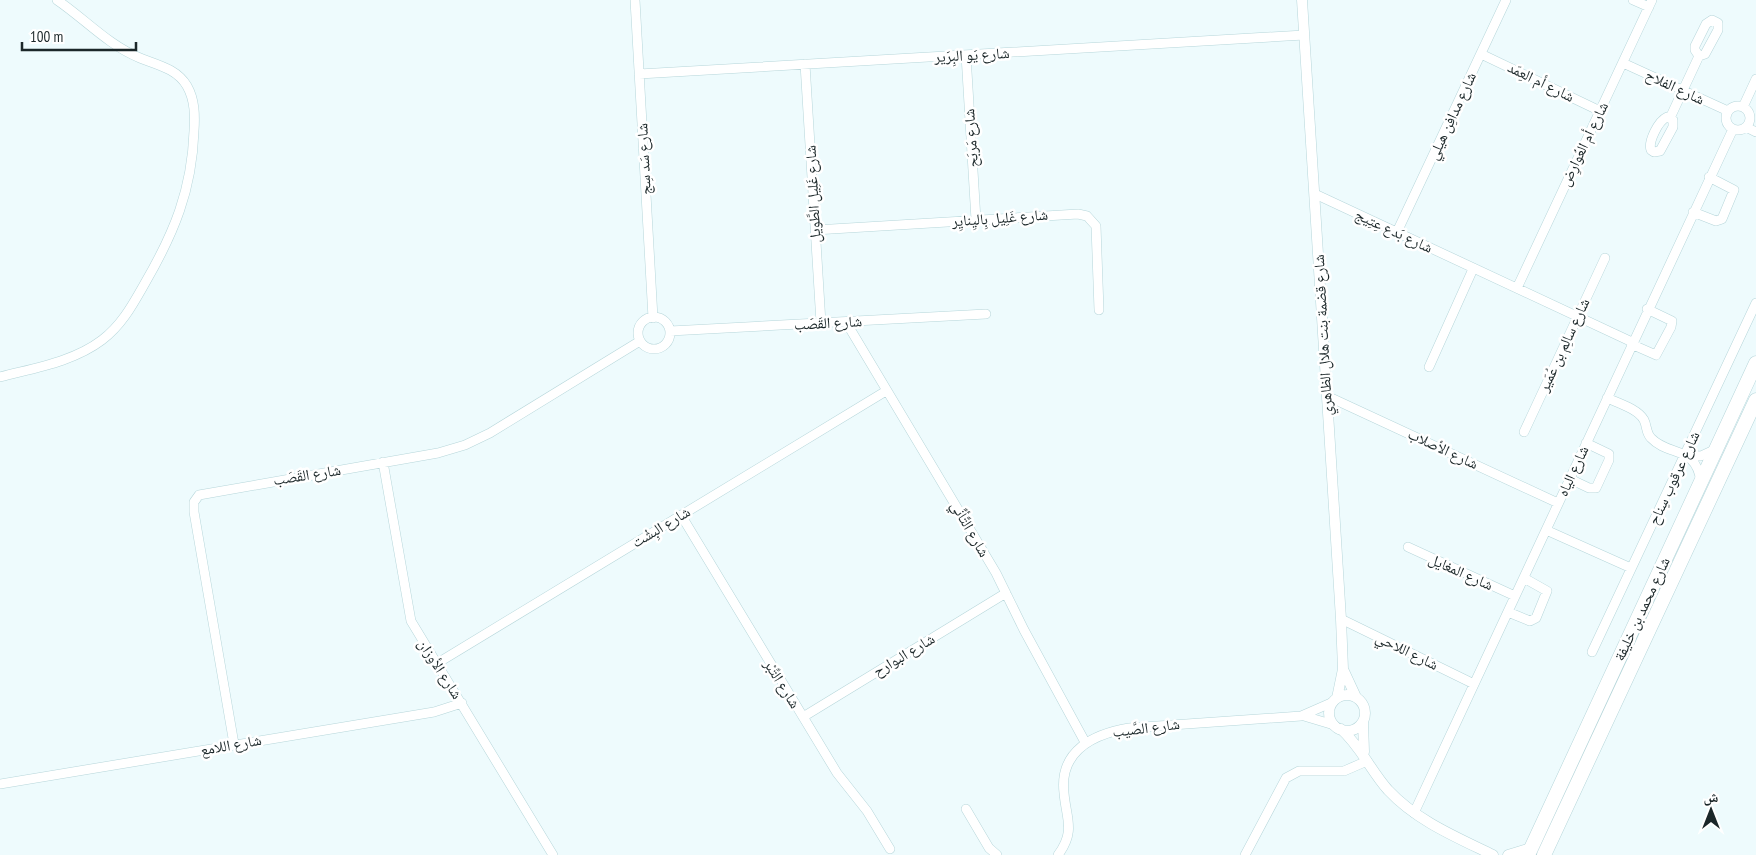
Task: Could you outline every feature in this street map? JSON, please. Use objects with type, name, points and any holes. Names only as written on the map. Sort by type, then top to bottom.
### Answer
[{"type":"highway","name":"شارع محمد بن خليفة","points":[[1529,852],[1756,363]]},
{"type":"highway","name":"شارع محمد بن خليفة","points":[[1544,855],[1756,400]]},
{"type":"street","points":[[0,377],[76,355],[96,345],[118,325],[133,304],[171,237],[181,210],[191,163],[194,106],[191,93],[183,81],[166,68],[116,46],[56,0]]},
{"type":"street","name":"شارع سَد سِج","points":[[635,0],[653,318]]},
{"type":"street","name":"شارع قضمة بنت هلال الظاهري","points":[[1302,0],[1341,619],[1343,669],[1335,700]]},
{"type":"street","points":[[1633,0],[1650,4]]},
{"type":"street","name":"شارع مدافِن هيلي","points":[[1397,232],[1504,1]]},
{"type":"street","name":"شارع أم العُوارِض","points":[[1517,288],[1650,4]]},
{"type":"street","name":"شارع يَو البِرَير","points":[[639,74],[1304,35]]},
{"type":"street","name":"شارع أم العِمَد","points":[[1481,54],[1600,111]]},
{"type":"street","name":"شارع مَربَح","points":[[966,55],[976,220]]},
{"type":"street","points":[[1670,118],[1699,56]]},
{"type":"street","name":"شارع الفلاح","points":[[1623,63],[1728,111]]},
{"type":"street","name":"شارع غَلِيل الطَّويل","points":[[805,64],[821,323]]},
{"type":"street","points":[[1744,107],[1756,79]]},
{"type":"street","points":[[1735,106],[1744,107],[1753,116],[1746,127],[1739,130],[1733,128],[1726,121],[1728,111],[1735,106]]},
{"type":"street","points":[[1746,127],[1756,132]]},
{"type":"street","name":"شارع الياه","points":[[1414,813],[1570,479],[1631,343],[1733,128]]},
{"type":"street","points":[[1693,212],[1716,222],[1722,219],[1734,190],[1709,177]]},
{"type":"street","name":"شارع بَدع عِتِيج","points":[[1315,194],[1656,355],[1672,327],[1672,321],[1648,309]]},
{"type":"street","name":"شارع غَلِيل بِاليِنايِر","points":[[815,230],[1070,213],[1087,216],[1093,221],[1097,233],[1098,310]]},
{"type":"street","name":"شارع سالِم بن عُمَير","points":[[1524,432],[1604,258]]},
{"type":"street","points":[[1429,367],[1473,268]]},
{"type":"street","name":"شارع عرقوب سِناح","points":[[1592,652],[1756,303]]},
{"type":"street","name":"شارع القَصَب","points":[[670,332],[986,314]]},
{"type":"street","points":[[653,318],[666,323],[670,332],[665,345],[657,349],[647,348],[638,336],[640,326],[648,319],[653,318]]},
{"type":"street","name":"شارع التَّأنِّي","points":[[846,322],[886,391],[949,492],[1086,742]]},
{"type":"street","name":"شارع القَصَب","points":[[234,744],[194,512],[196,498],[208,492],[438,454],[478,440],[640,341]]},
{"type":"street","name":"شارع البِشْت","points":[[436,664],[886,391]]},
{"type":"street","name":"شارع الأصلاب","points":[[1327,396],[1558,503]]},
{"type":"street","points":[[1607,398],[1640,414],[1648,433],[1655,441],[1684,454],[1701,456],[1716,449]]},
{"type":"street","points":[[1570,479],[1589,488],[1596,488],[1610,460],[1609,454],[1586,442]]},
{"type":"street","points":[[1684,454],[1697,466],[1701,482]]},
{"type":"street","name":"شارع الأوزان","points":[[383,462],[407,608],[417,633],[462,703],[553,855]]},
{"type":"street","name":"شارع التِّبْر","points":[[681,515],[837,773],[867,811],[890,849]]},
{"type":"street","points":[[1546,530],[1631,568]]},
{"type":"street","name":"شارع المغايل","points":[[1408,547],[1515,596]]},
{"type":"street","points":[[1508,612],[1530,621],[1536,618],[1547,591],[1524,578]]},
{"type":"street","name":"شارع البوارح","points":[[803,717],[1006,593]]},
{"type":"street","name":"شارع اللاحي","points":[[1341,619],[1474,684]]},
{"type":"street","name":"شارع قضمة بنت هلال الظاهري","points":[[1343,669],[1356,697]]},
{"type":"street","points":[[1366,760],[1362,737],[1365,708],[1356,697],[1350,695],[1335,700],[1329,712],[1338,727],[1352,740],[1366,760],[1386,788],[1414,813],[1431,824],[1493,855]]},
{"type":"street","name":"شارع الصَّيب","points":[[1302,716],[1335,700]]},
{"type":"street","name":"شارع اللامع","points":[[0,784],[434,712],[462,703]]},
{"type":"street","name":"شارع الصَّيب","points":[[1058,855],[1069,830],[1063,783],[1065,770],[1070,758],[1086,742],[1106,732],[1129,728],[1302,716],[1318,719],[1338,727]]},
{"type":"street","points":[[1338,727],[1353,730],[1363,722]]},
{"type":"street","points":[[1245,855],[1286,778],[1299,771],[1344,771],[1366,760]]},
{"type":"street","points":[[966,809],[989,848],[997,855]]},
{"type":"street","points":[[1508,855],[1529,852]]}]
